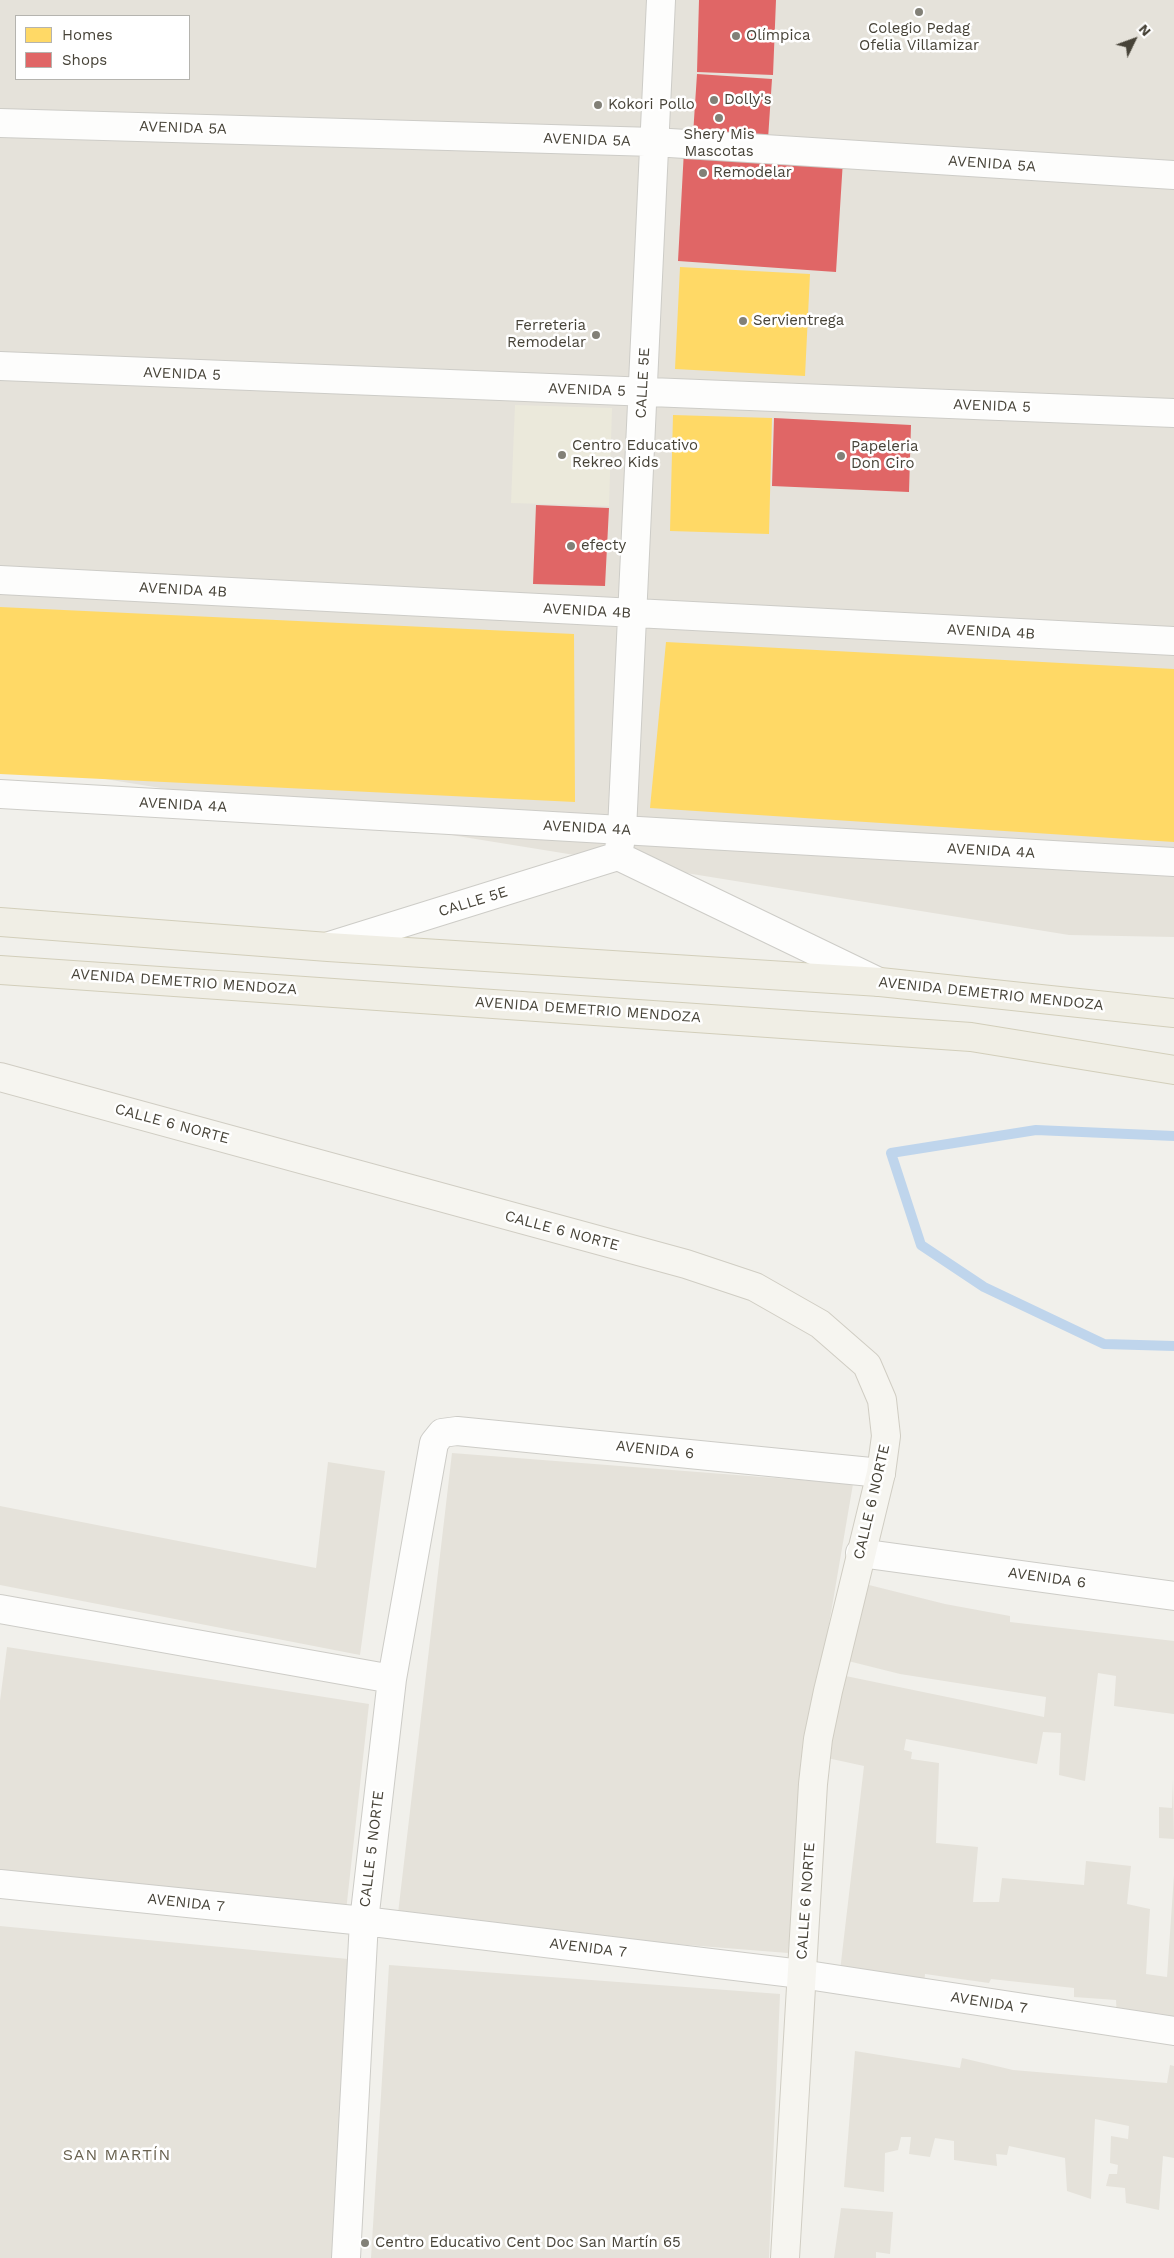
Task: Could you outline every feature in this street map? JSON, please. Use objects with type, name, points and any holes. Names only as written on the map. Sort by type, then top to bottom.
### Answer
[{"type":"main road","name":"AVENIDA DEMETRIO MENDOZA","points":[[0,922],[328,947],[880,982],[1174,1013]]},
{"type":"main road","name":"AVENIDA DEMETRIO MENDOZA","points":[[0,970],[971,1037],[1174,1070]]},
{"type":"street","name":"CALLE 5E","points":[[328,947],[618,856],[622,830],[661,0]]},
{"type":"street","name":"AVENIDA 5A","points":[[0,122],[654,142],[1174,175]]},
{"type":"street","name":"AVENIDA 5","points":[[0,366],[1174,413]]},
{"type":"street","name":"AVENIDA 4B","points":[[0,580],[1174,641]]},
{"type":"street","name":"AVENIDA 4A","points":[[0,794],[1174,862]]},
{"type":"street","points":[[618,856],[880,982]]},
{"type":"street","name":"CALLE 6 NORTE","points":[[0,1077],[686,1264],[755,1287],[820,1324],[867,1365],[882,1400],[886,1436],[881,1473],[860,1553],[818,1739],[813,1784],[785,2258]]},
{"type":"street","name":"AVENIDA 6","points":[[434,1443],[442,1433],[457,1431],[881,1473]]},
{"type":"street","name":"CALLE 5 NORTE","points":[[346,2258],[364,1921],[392,1678],[434,1443]]},
{"type":"street","name":"AVENIDA 6","points":[[860,1553],[1174,1596]]},
{"type":"street","points":[[0,1609],[392,1678]]},
{"type":"street","name":"AVENIDA 7","points":[[0,1884],[364,1921],[801,1974],[1174,2031]]},
{"type":"shaded area","points":[[0,0],[1174,0],[1174,937],[1069,935],[0,762]]},
{"type":"shaded area","name":"Centro Educativo Rekreo Kids","points":[[515,405],[612,408],[609,506],[511,503]]},
{"type":"shaded area","points":[[452,1453],[853,1484],[813,1718],[788,1953],[397,1922]]},
{"type":"shaded area","points":[[328,1462],[385,1471],[360,1655],[0,1585],[0,1506],[316,1568]]},
{"type":"shaded area","points":[[857,1582],[945,1604],[1010,1616],[1010,1622],[1174,1641],[1174,1714],[1114,1706],[1116,1676],[1098,1673],[1085,1781],[1059,1775],[1061,1733],[1043,1732],[1037,1764],[906,1739],[904,1750],[912,1752],[911,1759],[939,1763],[936,1843],[978,1847],[973,1902],[999,1902],[1002,1878],[1084,1885],[1086,1861],[1131,1866],[1127,1904],[1150,1909],[1146,1974],[1167,1977],[1174,1875],[1174,2024],[1117,2018],[1116,2000],[1074,1997],[1074,1988],[991,1979],[989,1983],[925,1974],[924,1985],[840,1971],[864,1766],[818,1756],[836,1674],[1044,1717],[1046,1697],[900,1674],[840,1659]]},
{"type":"shaded area","points":[[7,1647],[369,1704],[346,1911],[0,1873],[0,1701]]},
{"type":"shaded area","points":[[1173,1779],[1174,1839],[1159,1838],[1159,1807],[1172,1808]]},
{"type":"shaded area","points":[[0,1926],[348,1959],[333,2258],[0,2258]]},
{"type":"shaded area","points":[[389,1965],[780,1994],[769,2258],[371,2258]]},
{"type":"shaded area","points":[[855,2051],[960,2068],[962,2058],[1013,2070],[1167,2083],[1170,2065],[1174,2066],[1174,2158],[1163,2156],[1159,2210],[1126,2203],[1125,2188],[1106,2186],[1109,2174],[1117,2174],[1118,2165],[1110,2163],[1111,2136],[1128,2139],[1129,2126],[1095,2119],[1091,2199],[1067,2191],[1065,2158],[1009,2146],[1007,2155],[996,2154],[997,2166],[954,2160],[954,2141],[935,2138],[930,2157],[909,2154],[911,2137],[901,2137],[898,2150],[885,2153],[884,2192],[844,2187]]},
{"type":"shaded area","points":[[841,2208],[893,2212],[890,2254],[876,2252],[876,2258],[834,2258]]},
{"type":"building: Homes","name":"Servientrega","points":[[680,267],[810,274],[805,376],[675,369]]},
{"type":"building: Homes","points":[[673,415],[772,418],[769,534],[670,531]]},
{"type":"building: Homes","points":[[0,607],[574,634],[575,802],[0,774]]},
{"type":"building: Homes","points":[[666,642],[1174,669],[1174,842],[650,808]]},
{"type":"building: Shops","name":"Olímpica","points":[[699,0],[776,0],[773,75],[697,72]]},
{"type":"building: Shops","points":[[697,74],[772,79],[768,139],[693,135]]},
{"type":"building: Shops","points":[[684,150],[843,160],[836,272],[678,261]]},
{"type":"building: Shops","name":"Papeleria Don Ciro","points":[[774,418],[911,425],[909,492],[772,486]]},
{"type":"building: Shops","name":"efecty","points":[[536,505],[609,508],[605,586],[533,584]]},
{"type":"waterway","points":[[1174,1136],[1036,1130],[891,1153],[921,1245],[984,1287],[1104,1344],[1174,1346]]},
{"type":"place","name":"Colegio Pedag Ofelia Villamizar","points":[[919,12]]},
{"type":"place","name":"Olímpica","points":[[736,36]]},
{"type":"place","name":"Dolly's","points":[[714,100]]},
{"type":"place","name":"Kokori Pollo","points":[[598,105]]},
{"type":"place","name":"Shery Mis Mascotas","points":[[719,118]]},
{"type":"place","name":"Remodelar","points":[[703,173]]},
{"type":"place","name":"Servientrega","points":[[743,321]]},
{"type":"place","name":"Ferreteria Remodelar","points":[[596,335]]},
{"type":"place","name":"Centro Educativo Rekreo Kids","points":[[562,455]]},
{"type":"place","name":"Papeleria Don Ciro","points":[[841,456]]},
{"type":"place","name":"efecty","points":[[571,546]]},
{"type":"place","name":"Centro Educativo Cent Doc San Martín 65","points":[[365,2243]]},
{"type":"district","name":"SAN MARTÍN","points":[[117,2155]]}]
